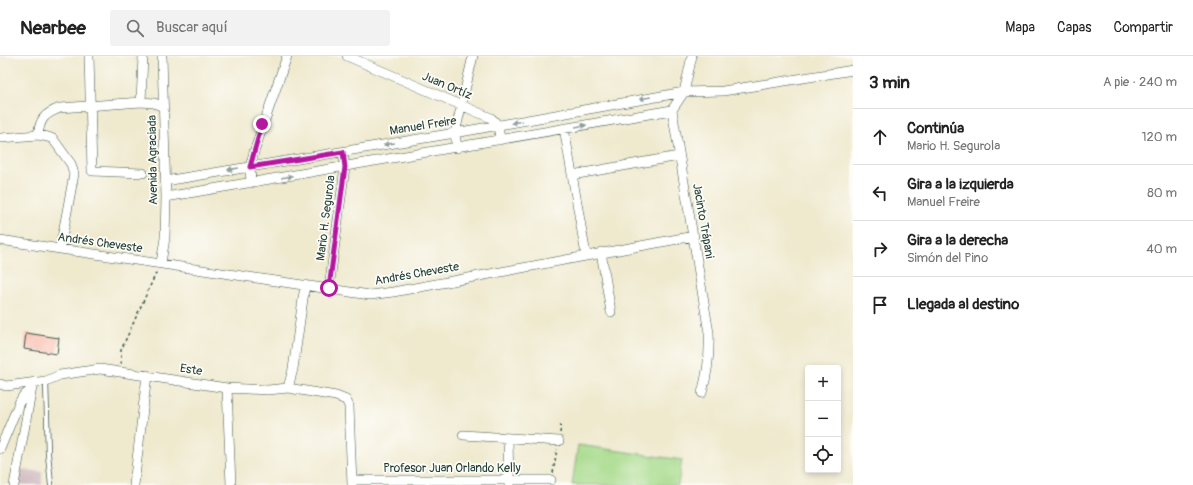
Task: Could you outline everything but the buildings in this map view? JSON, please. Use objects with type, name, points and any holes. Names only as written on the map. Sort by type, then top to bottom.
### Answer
[{"type":"street","points":[[89,56],[92,171],[143,173]]},
{"type":"street","points":[[141,102],[143,56]]},
{"type":"street","name":"Avenida Agraciada","points":[[161,263],[165,238],[166,197],[162,56]]},
{"type":"street","points":[[251,183],[250,167],[262,124],[287,56]]},
{"type":"street","name":"Juan Ortíz","points":[[347,56],[367,60],[491,118],[497,122],[498,125]]},
{"type":"street","points":[[457,148],[455,133],[473,56]]},
{"type":"street","points":[[166,197],[672,110],[684,92],[692,56]]},
{"type":"street","name":"Manuel Freire","points":[[166,181],[455,133],[684,92],[723,91],[853,70]]},
{"type":"street","points":[[38,135],[40,124],[44,117],[50,111],[60,108],[141,102],[164,107]]},
{"type":"street","name":"Jacinto Trápani","points":[[672,110],[708,326],[710,346],[708,370],[702,393]]},
{"type":"street","points":[[498,125],[500,140]]},
{"type":"street","points":[[564,128],[586,255]]},
{"type":"street","points":[[1,138],[38,135],[48,136],[71,164],[74,174],[60,249]]},
{"type":"street","name":"Mario H. Segurola","points":[[329,288],[345,167],[343,152]]},
{"type":"street","points":[[572,175],[679,156]]},
{"type":"street","name":"Andrés Cheveste","points":[[0,240],[305,284],[362,294],[380,294],[694,236]]},
{"type":"street","points":[[601,252],[611,312]]},
{"type":"street","points":[[288,388],[294,369],[305,284]]},
{"type":"street","name":"Este","points":[[0,384],[6,386],[32,386],[60,375],[100,369],[227,388],[268,390],[288,388],[330,395],[346,400],[349,406],[352,483]]},
{"type":"street","points":[[134,485],[147,376]]},
{"type":"street","points":[[0,449],[19,403],[32,386]]},
{"type":"street","points":[[14,485],[32,386]]},
{"type":"street","points":[[227,388],[231,485]]},
{"type":"street","points":[[463,435],[559,441]]},
{"type":"street","points":[[508,438],[509,482]]},
{"type":"street","name":"Profesor Juan Orlando Kelly","points":[[352,483],[509,482],[551,480]]},
{"type":"lane","points":[[46,381],[48,454],[51,485]]},
{"type":"path","points":[[121,372],[121,350],[161,263]]},
{"type":"path","points":[[551,480],[561,425]]},
{"type":"shaded area","points":[[21,469],[42,472],[42,485],[18,485]]},
{"type":"green space","points":[[578,445],[682,460],[678,485],[572,485]]},
{"type":"route","points":[[262,124],[250,167],[343,152],[345,167],[329,288]]}]
